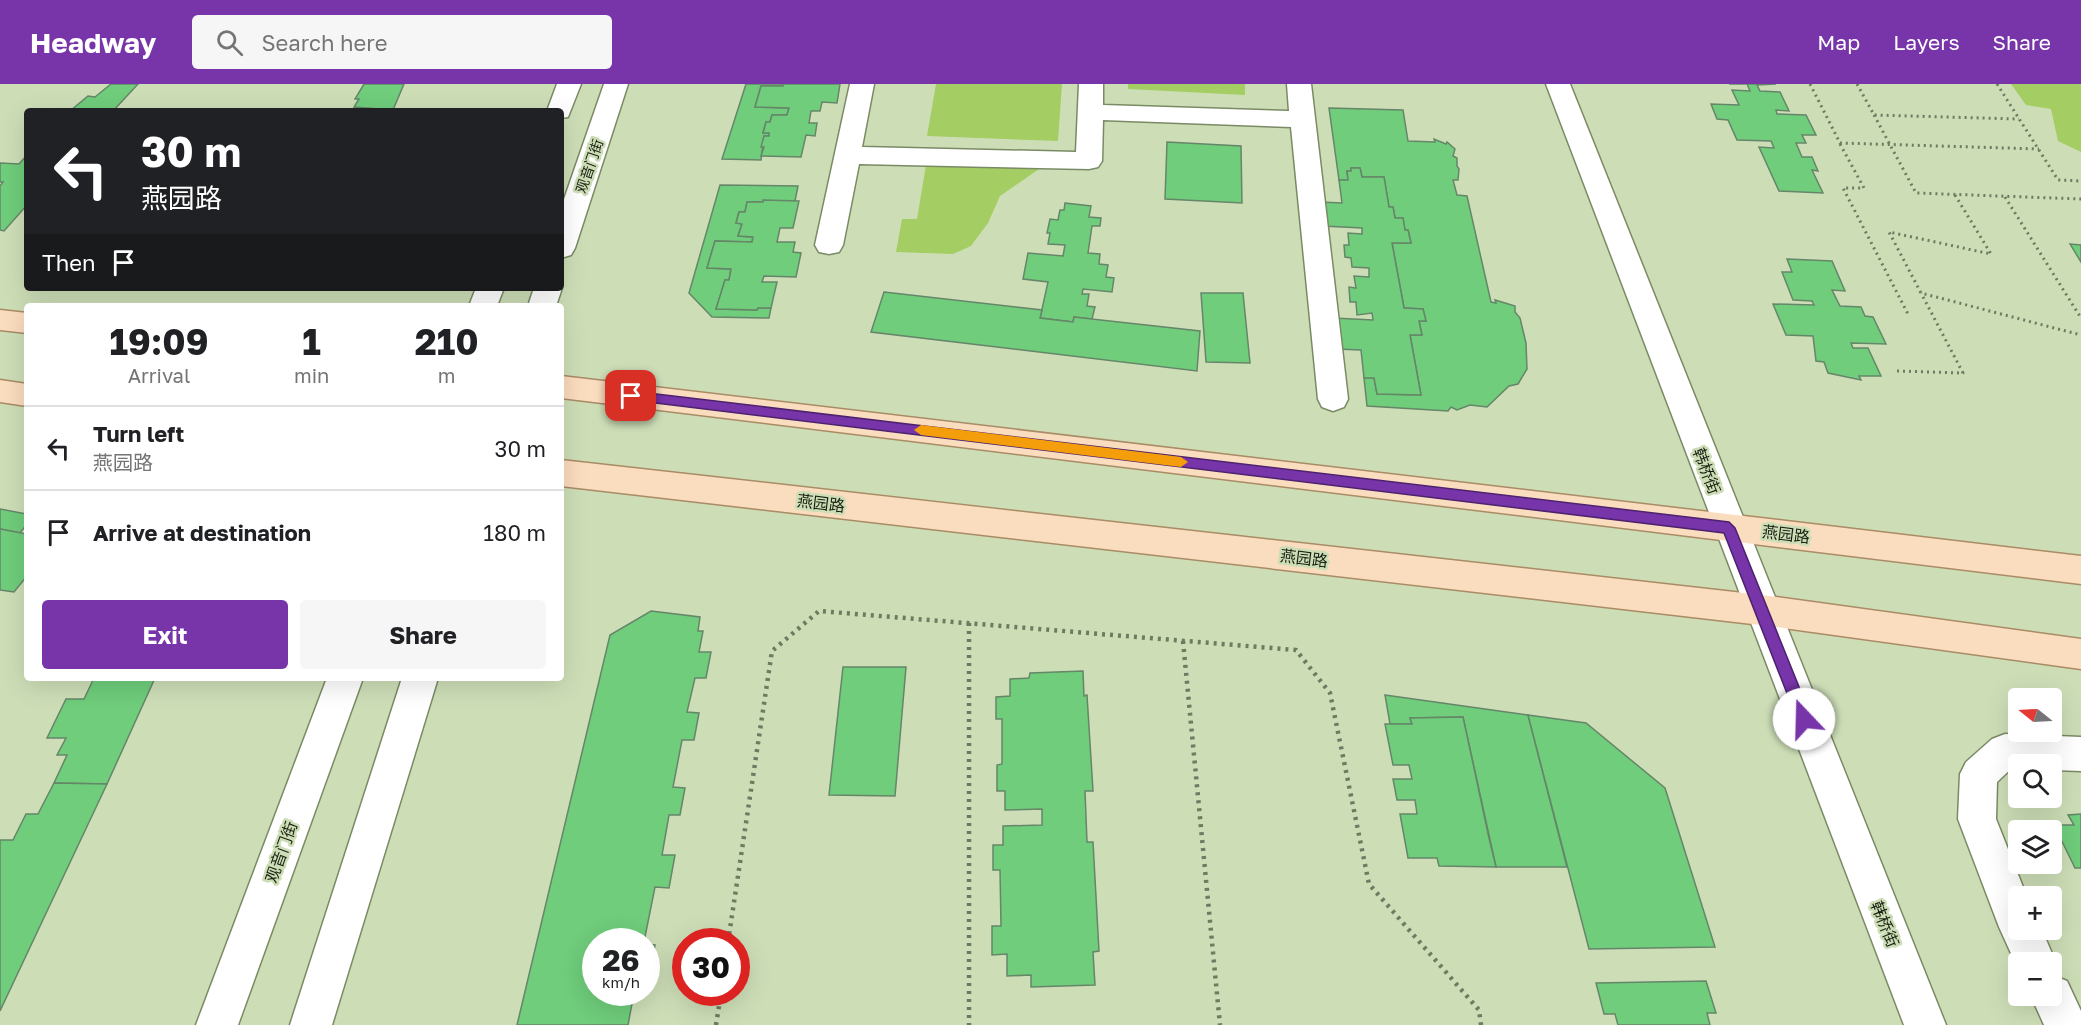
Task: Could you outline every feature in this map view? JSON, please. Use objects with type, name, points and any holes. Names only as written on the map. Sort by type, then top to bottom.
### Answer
[{"type":"main road","points":[[0,320],[24,323]]},
{"type":"main road","name":"燕园路","points":[[564,387],[2081,570]]},
{"type":"main road","points":[[0,391],[24,395]]},
{"type":"main road","name":"燕园路","points":[[564,473],[1761,610],[2081,654]]},
{"type":"street","points":[[560,108],[569,84]]},
{"type":"street","name":"观音门街","points":[[564,239],[616,84]]},
{"type":"street","points":[[829,245],[862,84]]},
{"type":"street","points":[[846,155],[1089,161],[1091,84]]},
{"type":"street","points":[[1299,84],[1332,399]]},
{"type":"street","name":"韩桥街","points":[[1558,84],[1729,528],[1925,1025]]},
{"type":"street","points":[[1090,112],[1303,119]]},
{"type":"street","name":"观音门街","points":[[217,1025],[344,681]]},
{"type":"street","points":[[310,1025],[419,681]]},
{"type":"street","points":[[2008,898],[1977,819],[1979,774],[2006,751],[2081,754]]},
{"type":"street","points":[[2057,1006],[2066,1025]]},
{"type":"path","points":[[1810,84],[1864,188],[1843,188],[1909,316]]},
{"type":"path","points":[[1857,84],[1916,193],[2081,199]]},
{"type":"path","points":[[1997,84],[2058,180],[2081,181]]},
{"type":"path","points":[[1874,115],[2019,119]]},
{"type":"path","points":[[1840,143],[2039,149]]},
{"type":"path","points":[[1897,371],[1964,373],[1889,232],[1991,254],[1955,195]]},
{"type":"path","points":[[2004,196],[2081,318]]},
{"type":"path","points":[[1922,293],[2081,335]]},
{"type":"path","points":[[730,928],[772,651],[819,611],[1296,650],[1330,693],[1369,884],[1479,1010],[1481,1025]]},
{"type":"path","points":[[969,623],[969,1025]]},
{"type":"path","points":[[1182,640],[1220,1025]]},
{"type":"path","points":[[716,1025],[719,1006]]},
{"type":"green space","points":[[936,84],[1062,84],[1058,141],[927,136]]},
{"type":"green space","points":[[1128,84],[1245,84],[1245,95],[1128,89]]},
{"type":"green space","points":[[2011,84],[2081,84],[2081,152],[2058,141],[2051,109],[2026,105]]},
{"type":"green space","points":[[926,165],[1042,167],[1000,196],[988,223],[971,246],[953,254],[896,252],[902,219],[917,219]]},
{"type":"building","points":[[111,84],[138,84],[116,108],[74,108],[88,96],[95,97]]},
{"type":"building","points":[[364,84],[404,84],[394,108],[354,107],[359,99],[355,99]]},
{"type":"building","points":[[746,84],[783,84],[783,86],[761,86],[755,107],[789,108],[787,115],[772,115],[770,122],[766,122],[763,133],[769,133],[769,136],[764,136],[761,160],[722,159]]},
{"type":"building","points":[[783,84],[840,84],[837,103],[822,102],[820,111],[811,111],[809,123],[817,123],[815,136],[806,135],[801,157],[761,156],[764,136],[769,136],[769,133],[763,133],[766,122],[770,122],[772,115],[787,115],[789,108],[755,107],[761,86],[783,86]]},
{"type":"building","points":[[1747,84],[1776,84],[1757,85],[1760,91],[1780,92],[1789,111],[1776,110],[1777,114],[1806,115],[1816,135],[1802,135],[1806,143],[1796,143],[1802,157],[1812,157],[1818,171],[1812,170],[1823,193],[1779,191],[1759,147],[1774,148],[1771,141],[1737,140],[1728,120],[1717,119],[1711,104],[1739,105],[1732,90],[1750,91]]},
{"type":"building","points":[[1329,108],[1403,110],[1408,141],[1435,142],[1434,139],[1446,144],[1447,142],[1455,149],[1453,156],[1457,158],[1459,169],[1458,180],[1453,180],[1457,195],[1467,196],[1491,302],[1496,303],[1495,300],[1515,306],[1526,343],[1527,369],[1518,384],[1509,386],[1487,407],[1470,405],[1457,410],[1451,407],[1448,411],[1367,406],[1364,378],[1374,378],[1377,394],[1421,395],[1410,335],[1422,335],[1419,321],[1426,321],[1423,309],[1404,308],[1392,243],[1411,243],[1403,218],[1395,218],[1393,207],[1389,207],[1384,177],[1362,177],[1360,168],[1351,168],[1351,171],[1347,171],[1348,180],[1339,180]]},
{"type":"building","points":[[1167,142],[1241,146],[1242,203],[1165,199]]},
{"type":"building","points":[[24,158],[24,208],[4,231],[0,230],[0,186],[3,182],[0,182],[0,163],[19,164]]},
{"type":"building","points":[[1351,168],[1360,168],[1362,177],[1384,177],[1389,207],[1393,207],[1395,218],[1403,218],[1405,230],[1408,230],[1411,243],[1392,243],[1404,308],[1423,309],[1426,321],[1419,321],[1422,335],[1410,335],[1421,395],[1377,394],[1374,378],[1364,378],[1361,350],[1337,349],[1334,318],[1373,320],[1372,313],[1357,315],[1356,302],[1350,302],[1349,287],[1356,288],[1354,276],[1369,277],[1369,268],[1352,267],[1351,258],[1345,257],[1344,245],[1349,245],[1348,233],[1362,234],[1362,228],[1323,226],[1321,202],[1342,203],[1339,180],[1348,180],[1347,171],[1351,171]]},
{"type":"building","points":[[720,185],[798,186],[795,201],[747,202],[745,212],[739,212],[736,223],[742,224],[738,236],[753,237],[752,242],[715,241],[707,268],[731,269],[729,280],[725,280],[716,309],[771,308],[769,318],[712,317],[689,293]]},
{"type":"building","points":[[763,200],[799,201],[793,228],[780,228],[777,242],[795,242],[793,252],[801,253],[796,277],[764,276],[762,282],[777,282],[771,308],[716,309],[725,280],[729,280],[731,269],[707,268],[715,241],[752,242],[753,237],[738,236],[742,224],[736,223],[739,212],[745,212],[747,202],[763,202]]},
{"type":"building","points":[[1065,203],[1091,206],[1089,217],[1101,218],[1100,226],[1092,226],[1088,253],[1100,254],[1099,264],[1108,265],[1106,277],[1114,278],[1112,292],[1083,289],[1082,294],[1089,294],[1087,306],[1095,307],[1092,319],[1074,317],[1073,322],[1040,318],[1048,282],[1023,279],[1028,253],[1063,256],[1065,245],[1048,244],[1050,233],[1047,233],[1050,219],[1058,220],[1060,210],[1064,210]]},
{"type":"building","points":[[2070,244],[2081,245],[2081,262]]},
{"type":"building","points":[[1787,259],[1832,261],[1845,291],[1832,290],[1840,306],[1861,307],[1865,316],[1873,317],[1886,344],[1851,343],[1853,348],[1868,348],[1881,376],[1859,376],[1861,380],[1828,373],[1824,362],[1816,361],[1813,336],[1786,335],[1773,304],[1814,305],[1812,301],[1793,300],[1782,272],[1792,272]]},
{"type":"building","points":[[884,292],[1042,310],[1040,318],[1073,322],[1074,317],[1200,331],[1197,371],[871,332]]},
{"type":"building","points":[[1201,293],[1243,293],[1250,363],[1206,362]]},
{"type":"building","points":[[0,509],[24,513],[24,528],[20,533],[0,529]]},
{"type":"building","points":[[0,529],[24,533],[24,580],[14,592],[0,590]]},
{"type":"building","points":[[651,611],[700,617],[698,631],[703,631],[699,652],[711,652],[706,678],[695,678],[687,712],[699,713],[694,740],[682,740],[673,787],[685,788],[680,815],[669,815],[662,855],[675,855],[669,888],[655,887],[647,928],[582,928],[582,1006],[632,1006],[628,1025],[517,1025],[610,635]]},
{"type":"building","points":[[843,667],[906,667],[895,796],[829,795]]},
{"type":"building","points":[[1083,671],[1084,696],[1087,695],[1093,791],[1085,791],[1087,842],[1093,842],[1099,951],[1093,952],[1095,985],[1031,987],[1031,975],[1007,976],[1007,954],[992,955],[992,926],[1001,926],[1000,870],[993,870],[993,845],[1003,845],[1003,826],[1042,825],[1042,809],[1005,810],[1005,791],[997,791],[997,765],[1002,764],[1002,719],[996,719],[996,697],[1010,696],[1010,679],[1029,678],[1030,673]]},
{"type":"building","points":[[93,681],[154,681],[107,784],[54,783],[67,755],[57,755],[66,738],[47,738],[66,699],[84,699]]},
{"type":"building","points":[[1385,695],[1528,715],[1567,867],[1496,867],[1463,717],[1410,718],[1412,724],[1390,724]]},
{"type":"building","points":[[1528,715],[1586,723],[1665,788],[1715,947],[1589,949]]},
{"type":"building","points":[[1463,717],[1496,867],[1439,866],[1437,858],[1408,858],[1400,814],[1417,814],[1415,800],[1397,800],[1393,779],[1412,779],[1409,765],[1393,765],[1385,724],[1412,724],[1410,718]]},
{"type":"building","points":[[54,783],[107,784],[0,1011],[0,840],[13,840],[26,814],[38,814]]},
{"type":"building","points":[[2081,814],[2081,868],[2075,868],[2062,841],[2062,825],[2074,825],[2068,815]]},
{"type":"building","points":[[1706,981],[1716,1013],[1707,1013],[1710,1025],[1618,1025],[1615,1014],[1604,1014],[1596,983]]},
{"type":"slow traffic","points":[[921,430],[1181,462]]},
{"type":"route","points":[[631,396],[1729,528],[1804,719]]}]
